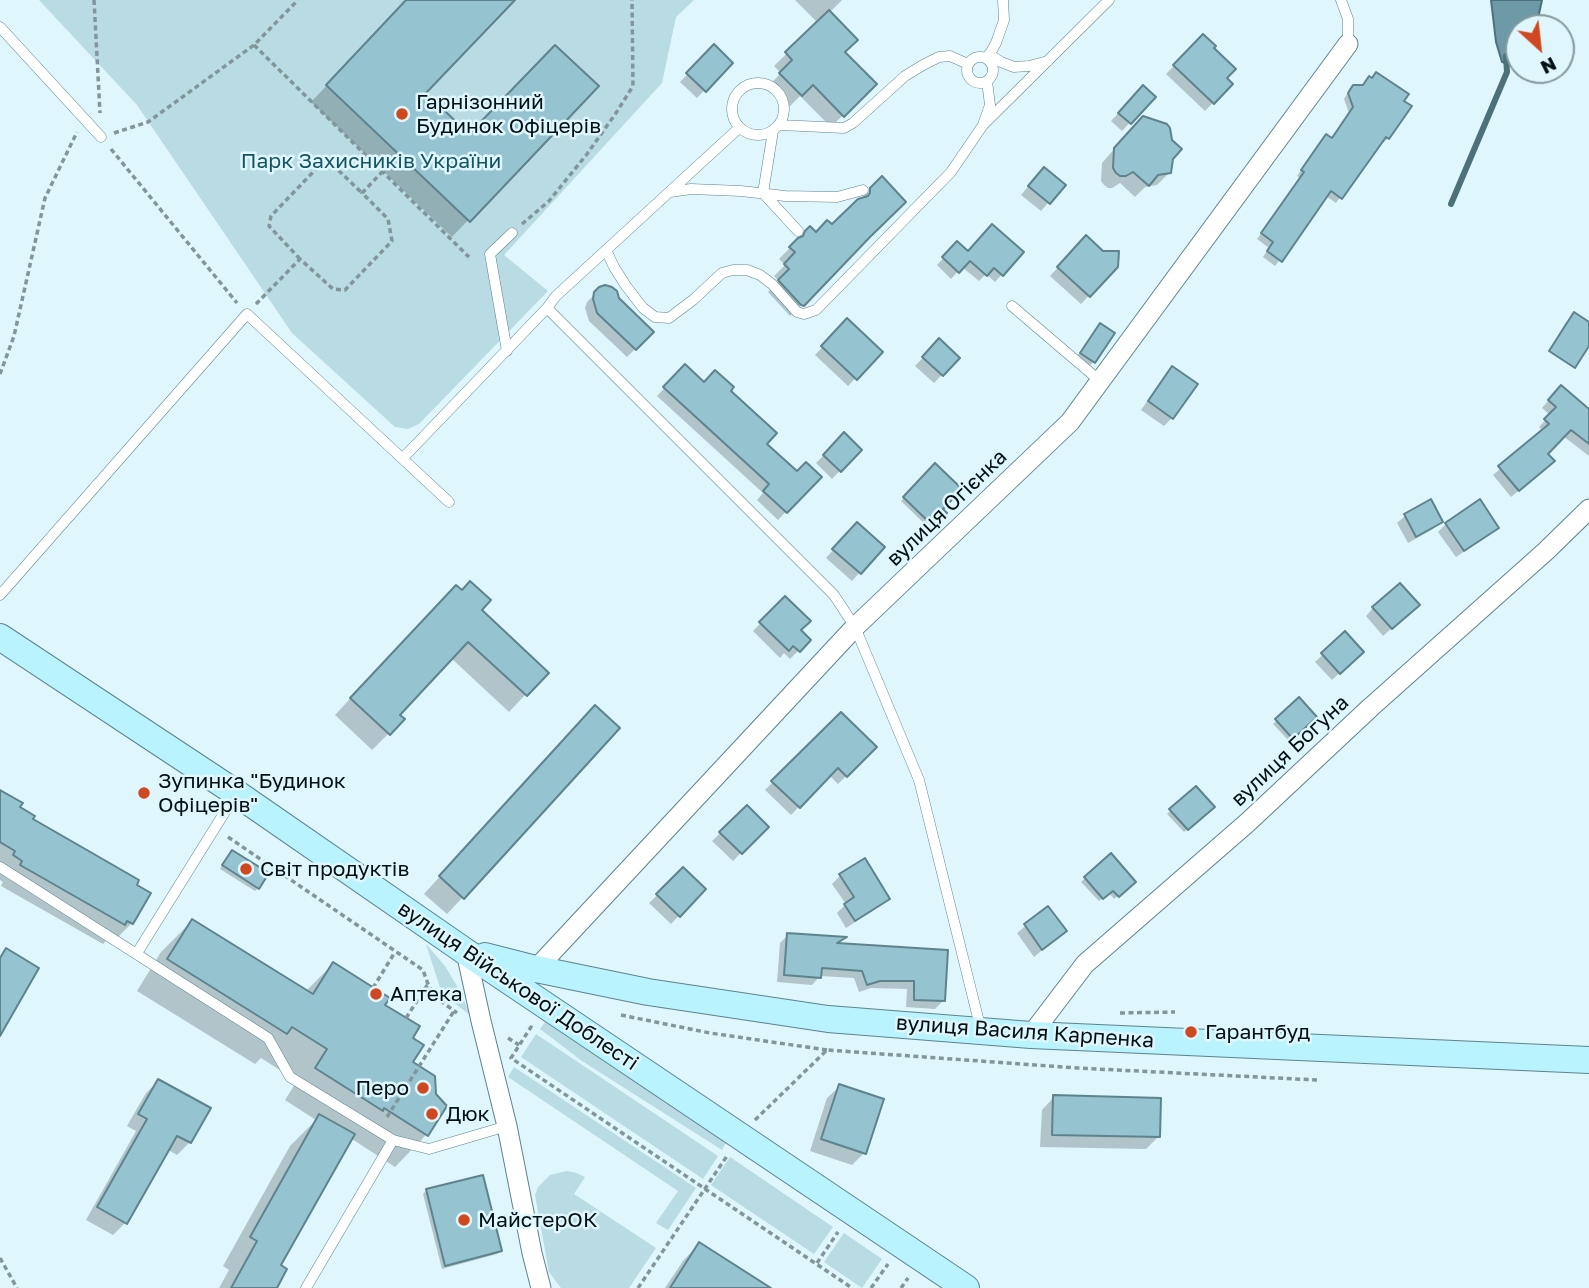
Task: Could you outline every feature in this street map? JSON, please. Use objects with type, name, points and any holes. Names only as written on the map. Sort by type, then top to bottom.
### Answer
[{"type":"street","name":"вулиця Огієнка","points":[[536,969],[855,627],[1070,422],[1348,44]]},
{"type":"street","name":"вулиця Богуна","points":[[1031,1035],[1085,964],[1247,823],[1589,509]]},
{"type":"street","name":"вулиця Військової Доблесті","points":[[0,637],[236,793],[466,952],[966,1288]]},
{"type":"street","name":"вулиця Василя Карпенка","points":[[466,952],[648,992],[828,1019],[1031,1035],[1589,1060]]},
{"type":"street","points":[[466,952],[507,1126],[541,1288]]},
{"type":"lane","points":[[988,56],[1004,20],[1003,0]]},
{"type":"lane","points":[[606,250],[626,286],[643,308],[655,317],[670,318],[722,273],[733,270],[747,270],[760,275],[772,284],[797,313],[816,310],[951,172],[983,125],[1109,0]]},
{"type":"lane","points":[[1341,0],[1348,19],[1348,44]]},
{"type":"lane","points":[[0,27],[102,137]]},
{"type":"lane","points":[[763,194],[776,128],[784,116],[785,107],[777,90],[770,85],[751,83],[743,87],[732,102],[731,111],[733,120],[746,133],[765,135],[776,128],[845,128],[905,76],[931,61],[950,56],[968,64]]},
{"type":"lane","points":[[983,125],[990,105],[988,81],[993,71],[988,56]]},
{"type":"lane","points":[[988,81],[976,83],[967,75],[966,69],[972,59],[988,56],[1014,67],[1048,60]]},
{"type":"lane","points":[[403,458],[547,309],[556,296],[739,128]]},
{"type":"lane","points":[[669,192],[691,189],[837,197],[863,190]]},
{"type":"lane","points":[[763,194],[798,231]]},
{"type":"lane","points":[[507,351],[490,254],[512,233]]},
{"type":"lane","points":[[1012,306],[1100,381]]},
{"type":"lane","points":[[547,309],[834,595],[855,627],[919,780],[981,1031]]},
{"type":"lane","points":[[0,595],[247,314],[449,502]]},
{"type":"lane","points":[[137,953],[236,793]]},
{"type":"lane","points":[[0,867],[268,1038],[290,1077],[393,1140],[429,1149],[507,1126]]},
{"type":"lane","points":[[306,1288],[393,1140]]},
{"type":"path","points":[[94,0],[102,137],[247,314],[300,259]]},
{"type":"path","points":[[102,137],[148,122],[254,45],[298,0]]},
{"type":"path","points":[[512,233],[549,201],[587,153],[633,86],[632,0]]},
{"type":"path","points":[[254,45],[469,257]]},
{"type":"path","points":[[0,374],[14,336],[45,198],[83,117]]},
{"type":"path","points":[[317,168],[336,168],[388,219],[391,241],[345,290],[333,289],[300,259],[269,226],[271,216],[317,168]]},
{"type":"path","points":[[362,192],[382,172]]},
{"type":"path","points":[[215,829],[423,971],[434,996],[465,1018]]},
{"type":"path","points":[[373,988],[395,952]]},
{"type":"path","points":[[406,1018],[428,984]]},
{"type":"path","points":[[378,1130],[455,1011]]},
{"type":"path","points":[[621,1016],[709,1033],[827,1050],[1077,1068],[1317,1080]]},
{"type":"path","points":[[531,1027],[510,1058],[852,1288]]},
{"type":"path","points":[[509,1038],[519,1045]]},
{"type":"path","points":[[638,1288],[740,1136],[827,1050]]},
{"type":"path","points":[[816,1264],[843,1224]]},
{"type":"path","points":[[871,1288],[901,1245]]},
{"type":"path","points":[[0,1258],[17,1288]]},
{"type":"green space","name":"Парк Захисників України","points":[[39,0],[694,0],[676,17],[662,83],[504,255],[548,291],[419,424],[408,429],[395,427],[292,333],[137,105]]},
{"type":"green space","points":[[426,944],[445,966],[470,1015],[442,994]]},
{"type":"green space","points":[[545,1022],[726,1143],[722,1150],[582,1061],[540,1029]]},
{"type":"green space","points":[[536,1034],[718,1156],[703,1179],[521,1057]]},
{"type":"green space","points":[[514,1067],[696,1188],[668,1230],[656,1223],[678,1191],[508,1077]]},
{"type":"green space","points":[[730,1157],[833,1227],[814,1254],[711,1185]]},
{"type":"green space","points":[[567,1171],[585,1177],[574,1194],[656,1248],[629,1288],[561,1288],[549,1272],[535,1195],[538,1187],[550,1175]]},
{"type":"green space","points":[[844,1233],[882,1259],[862,1288],[824,1262]]},
{"type":"shaded area","points":[[1491,0],[1542,0],[1539,14],[1505,14],[1505,63],[1502,62],[1496,42]]},
{"type":"building","name":"Гарнізонний Будинок Офіцерів","points":[[406,0],[515,0],[426,93],[469,134],[555,45],[599,86],[470,222],[326,85]]},
{"type":"building","points":[[829,10],[858,40],[845,52],[877,84],[844,117],[813,85],[802,96],[779,73],[792,60],[785,52]]},
{"type":"building","points":[[1203,34],[1236,69],[1227,78],[1233,84],[1214,104],[1173,65]]},
{"type":"building","points":[[714,44],[733,63],[706,92],[686,73]]},
{"type":"building","points":[[1376,72],[1409,94],[1404,101],[1412,106],[1389,139],[1386,137],[1342,199],[1331,191],[1282,262],[1267,251],[1273,242],[1261,233],[1304,172],[1301,170],[1326,134],[1332,138],[1353,107],[1348,93],[1353,85],[1363,85],[1369,76],[1372,78]]},
{"type":"building","points":[[1143,85],[1156,97],[1131,124],[1118,113]]},
{"type":"building","points":[[1143,116],[1167,124],[1172,140],[1182,149],[1173,159],[1171,173],[1158,175],[1149,186],[1133,172],[1120,176],[1113,168],[1114,148]]},
{"type":"building","points":[[1044,167],[1066,185],[1050,204],[1028,186]]},
{"type":"building","points":[[882,176],[906,202],[804,306],[801,305],[778,280],[789,269],[784,264],[795,252],[789,247],[803,236],[810,226],[816,232],[827,220],[832,224],[858,199],[868,196],[870,188]]},
{"type":"building","points":[[992,224],[1024,252],[1003,276],[994,268],[987,276],[970,261],[959,273],[942,257],[957,241],[968,251]]},
{"type":"building","points":[[1086,235],[1103,251],[1119,251],[1118,267],[1090,297],[1057,267]]},
{"type":"building","points":[[605,285],[617,291],[619,298],[654,332],[636,350],[597,313],[594,292]]},
{"type":"building","points":[[1574,312],[1589,322],[1589,346],[1575,368],[1549,351]]},
{"type":"building","points":[[847,318],[883,352],[857,380],[821,346]]},
{"type":"building","points":[[1100,323],[1115,333],[1095,363],[1080,353]]},
{"type":"building","points":[[939,338],[960,358],[943,376],[922,357]]},
{"type":"building","points":[[685,364],[704,382],[715,370],[734,387],[731,391],[777,433],[767,444],[797,471],[806,462],[822,477],[787,513],[763,491],[769,484],[663,387]]},
{"type":"building","points":[[1172,366],[1198,384],[1173,419],[1148,401]]},
{"type":"building","points":[[1561,385],[1589,409],[1589,444],[1571,430],[1548,454],[1555,461],[1519,491],[1498,466],[1549,424],[1544,419],[1556,407],[1548,400]]},
{"type":"building","points":[[844,432],[862,450],[841,472],[823,455]]},
{"type":"building","points":[[935,463],[962,489],[943,509],[947,513],[934,527],[903,497]]},
{"type":"building","points":[[1431,499],[1443,522],[1416,537],[1404,514]]},
{"type":"building","points":[[1480,499],[1499,528],[1464,551],[1445,523]]},
{"type":"building","points":[[857,522],[885,547],[861,574],[832,549]]},
{"type":"building","points":[[470,581],[491,600],[482,610],[549,673],[527,696],[468,642],[400,715],[405,719],[390,735],[350,698],[456,585],[462,590]]},
{"type":"building","points":[[1400,583],[1420,605],[1392,629],[1372,607]]},
{"type":"building","points":[[785,596],[811,621],[801,630],[811,640],[800,652],[793,646],[789,651],[759,622]]},
{"type":"building","points":[[1345,631],[1364,652],[1340,674],[1321,653]]},
{"type":"building","points":[[1299,697],[1317,717],[1293,739],[1275,719]]},
{"type":"building","points":[[595,705],[620,728],[464,899],[439,876]]},
{"type":"building","points":[[841,712],[877,747],[847,777],[838,768],[800,808],[771,781]]},
{"type":"building","points":[[1196,786],[1215,807],[1188,830],[1169,809]]},
{"type":"building","points":[[0,790],[23,803],[20,807],[35,816],[33,819],[139,880],[137,885],[151,893],[133,924],[127,921],[125,925],[20,865],[22,861],[13,855],[15,851],[0,842]]},
{"type":"building","points":[[747,805],[769,827],[742,854],[719,832]]},
{"type":"building","name":"Світ продуктів","points":[[232,850],[269,873],[259,889],[222,865]]},
{"type":"building","points":[[1111,853],[1136,882],[1119,897],[1113,891],[1103,899],[1084,877]]},
{"type":"building","points":[[865,858],[890,899],[855,921],[844,904],[854,897],[839,874]]},
{"type":"building","points":[[683,867],[706,889],[680,917],[656,894]]},
{"type":"building","points":[[1048,906],[1067,931],[1042,950],[1024,924]]},
{"type":"building","points":[[192,919],[313,994],[333,962],[390,998],[385,1005],[420,1026],[413,1038],[424,1045],[413,1062],[435,1076],[436,1094],[447,1106],[428,1136],[315,1068],[327,1049],[292,1027],[287,1034],[167,959]]},
{"type":"building","points":[[787,933],[847,937],[837,943],[948,950],[945,1001],[914,1000],[914,981],[880,981],[867,985],[862,971],[822,968],[821,978],[784,975]]},
{"type":"building","points":[[6,948],[39,968],[0,1036],[0,958]]},
{"type":"building","points":[[158,1079],[211,1108],[191,1143],[177,1136],[127,1224],[97,1207],[147,1119],[138,1114]]},
{"type":"building","points":[[839,1084],[884,1099],[866,1154],[821,1139]]},
{"type":"building","points":[[1053,1095],[1161,1098],[1160,1137],[1052,1135]]},
{"type":"building","points":[[319,1114],[355,1134],[281,1265],[287,1269],[277,1288],[231,1288],[257,1241],[250,1237]]},
{"type":"building","name":"МайстерОК","points":[[483,1175],[502,1251],[445,1266],[426,1189]]},
{"type":"building","points":[[699,1242],[771,1288],[670,1288]]},
{"type":"waterway","points":[[1451,204],[1505,77]]},
{"type":"place","name":"Гарнізонний Будинок Офіцерів","points":[[402,114]]},
{"type":"place","name":"Зупинка \"Будинок Офіцерів\"","points":[[144,793]]},
{"type":"place","name":"Світ продуктів","points":[[246,869]]},
{"type":"place","name":"Аптека","points":[[376,994]]},
{"type":"place","name":"Гарантбуд","points":[[1191,1032]]},
{"type":"place","name":"Перо","points":[[423,1088]]},
{"type":"place","name":"Дюк","points":[[432,1114]]},
{"type":"place","name":"МайстерОК","points":[[464,1220]]}]
